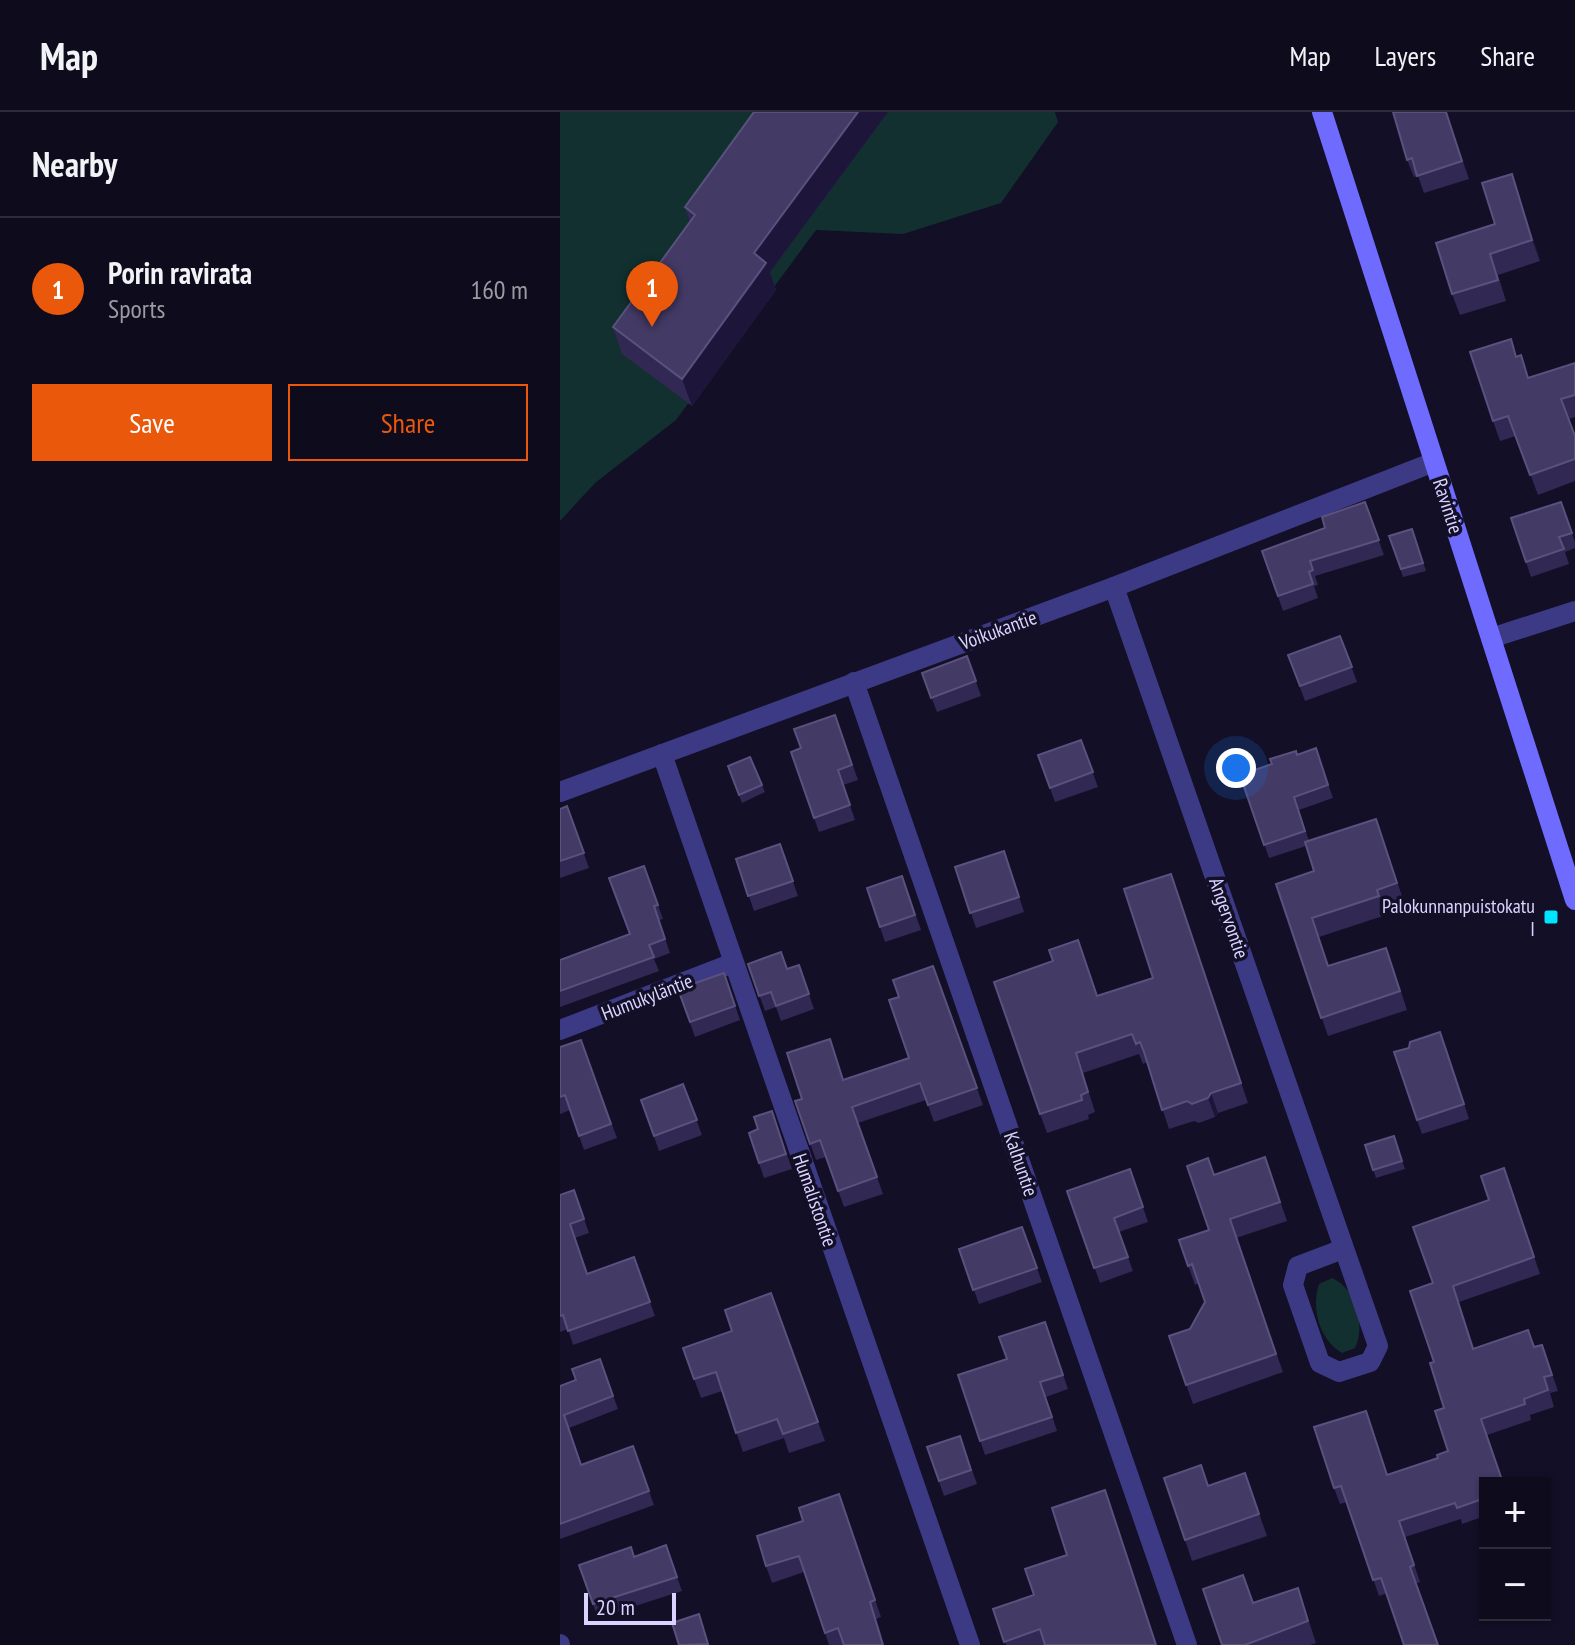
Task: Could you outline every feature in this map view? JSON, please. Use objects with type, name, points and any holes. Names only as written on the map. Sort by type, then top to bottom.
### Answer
[{"type":"main road","name":"Ravintie","points":[[1322,112],[1575,900]]},
{"type":"street","name":"Voikukantie","points":[[560,792],[1114,587],[1434,462]]},
{"type":"street","name":"Angervontie","points":[[1114,587],[1378,1346],[1370,1362],[1339,1372],[1320,1363],[1293,1285],[1298,1266],[1343,1249]]},
{"type":"street","points":[[1491,638],[1575,611]]},
{"type":"street","name":"Kalhuntie","points":[[854,682],[1187,1645]]},
{"type":"street","name":"Humalistontie","points":[[662,754],[970,1645]]},
{"type":"street","name":"Humukyläntie","points":[[560,1030],[733,963]]},
{"type":"green space","points":[[560,112],[1055,112],[1058,122],[1001,203],[903,234],[816,230],[676,420],[595,483],[560,521]]},
{"type":"green space","points":[[1332,1278],[1353,1299],[1359,1319],[1355,1348],[1342,1353],[1323,1332],[1317,1313],[1319,1284]]},
{"type":"building","points":[[754,112],[858,112],[754,253],[766,263],[682,379],[613,327],[695,215],[685,207]]},
{"type":"building","points":[[1393,112],[1446,112],[1462,161],[1417,176],[1412,158],[1407,160]]},
{"type":"building","points":[[1512,174],[1532,240],[1490,254],[1498,280],[1452,294],[1436,243],[1495,224],[1482,183]]},
{"type":"building","points":[[1511,339],[1516,357],[1521,355],[1528,378],[1575,363],[1575,395],[1561,399],[1575,436],[1575,459],[1530,475],[1508,416],[1493,421],[1470,352]]},
{"type":"building","points":[[1365,502],[1379,540],[1310,561],[1313,570],[1309,572],[1313,584],[1278,596],[1262,551],[1325,528],[1322,517]]},
{"type":"building","points":[[1561,502],[1572,533],[1559,537],[1564,549],[1526,562],[1511,518]]},
{"type":"building","points":[[1412,529],[1423,563],[1401,569],[1389,536]]},
{"type":"building","points":[[1340,636],[1352,667],[1300,686],[1288,655]]},
{"type":"building","points":[[967,656],[976,681],[931,698],[922,673]]},
{"type":"building","points":[[835,715],[852,765],[838,770],[850,805],[814,818],[791,752],[801,748],[794,729]]},
{"type":"building","points":[[1081,740],[1093,772],[1050,788],[1038,755]]},
{"type":"building","points":[[1316,748],[1328,785],[1294,797],[1305,831],[1264,845],[1240,775],[1272,764],[1270,759]]},
{"type":"building","points":[[750,757],[762,785],[739,795],[728,766]]},
{"type":"building","points":[[567,806],[584,853],[560,861],[560,809]]},
{"type":"building","points":[[1376,819],[1397,883],[1377,890],[1379,896],[1312,918],[1328,966],[1386,948],[1400,991],[1321,1018],[1276,884],[1314,871],[1305,842]]},
{"type":"building","points":[[780,844],[793,881],[748,896],[736,859]]},
{"type":"building","points":[[1004,851],[1019,897],[970,913],[955,867]]},
{"type":"building","points":[[644,866],[658,905],[654,906],[665,939],[649,945],[654,957],[560,991],[560,960],[630,934],[609,878]]},
{"type":"building","points":[[1171,874],[1241,1083],[1211,1093],[1208,1098],[1192,1104],[1187,1101],[1162,1110],[1144,1052],[1132,1034],[1076,1053],[1088,1092],[1081,1095],[1082,1100],[1040,1114],[994,982],[1053,961],[1049,950],[1078,940],[1097,996],[1153,978],[1124,889]]},
{"type":"building","points":[[902,876],[915,915],[880,927],[867,888]]},
{"type":"building","points":[[781,952],[787,969],[799,965],[809,994],[776,1006],[771,992],[759,996],[748,964]]},
{"type":"building","points":[[933,966],[977,1088],[928,1105],[920,1083],[852,1107],[877,1177],[838,1191],[820,1140],[810,1144],[795,1101],[802,1099],[787,1053],[830,1039],[843,1080],[909,1058],[889,1000],[899,997],[893,980]]},
{"type":"building","points":[[724,973],[735,1006],[690,1022],[678,989]]},
{"type":"building","points":[[1440,1032],[1464,1104],[1417,1120],[1394,1052],[1409,1048],[1410,1042]]},
{"type":"building","points":[[581,1040],[611,1124],[579,1136],[565,1095],[560,1097],[560,1047]]},
{"type":"building","points":[[683,1084],[697,1120],[654,1136],[641,1100]]},
{"type":"building","points":[[772,1111],[786,1154],[759,1163],[749,1133],[758,1129],[754,1117]]},
{"type":"building","points":[[1394,1136],[1402,1161],[1373,1170],[1365,1145]]},
{"type":"building","points":[[1265,1157],[1280,1202],[1230,1219],[1276,1354],[1186,1385],[1169,1336],[1190,1329],[1205,1302],[1192,1264],[1188,1266],[1179,1240],[1209,1230],[1187,1166],[1208,1158],[1214,1175]]},
{"type":"building","points":[[1504,1168],[1534,1257],[1453,1286],[1473,1349],[1528,1330],[1534,1347],[1542,1345],[1552,1375],[1544,1377],[1548,1390],[1524,1399],[1525,1404],[1481,1419],[1501,1477],[1479,1477],[1479,1500],[1457,1508],[1455,1503],[1399,1521],[1414,1565],[1410,1567],[1438,1645],[1404,1645],[1381,1578],[1373,1580],[1341,1486],[1334,1488],[1314,1427],[1366,1411],[1387,1475],[1438,1458],[1437,1455],[1448,1451],[1435,1411],[1444,1408],[1430,1363],[1434,1362],[1410,1291],[1433,1283],[1413,1227],[1489,1200],[1481,1176]]},
{"type":"building","points":[[1130,1169],[1143,1207],[1114,1218],[1128,1257],[1094,1268],[1067,1191]]},
{"type":"building","points":[[574,1190],[584,1219],[570,1224],[587,1274],[634,1257],[650,1302],[568,1331],[563,1315],[560,1316],[560,1195]]},
{"type":"building","points":[[1022,1227],[1037,1268],[973,1290],[959,1249]]},
{"type":"building","points":[[771,1293],[818,1422],[783,1434],[777,1419],[736,1433],[716,1372],[694,1379],[683,1348],[732,1331],[725,1310]]},
{"type":"building","points":[[1045,1322],[1063,1375],[1040,1382],[1052,1417],[980,1441],[958,1375],[1007,1359],[999,1337]]},
{"type":"building","points":[[600,1359],[613,1396],[564,1415],[581,1465],[633,1446],[649,1491],[560,1524],[560,1386],[576,1380],[572,1369]]},
{"type":"building","points":[[960,1436],[971,1470],[939,1481],[927,1447]]},
{"type":"building","points":[[1201,1465],[1208,1486],[1245,1473],[1259,1514],[1185,1540],[1164,1478]]},
{"type":"building","points":[[1105,1490],[1156,1645],[1045,1645],[1040,1629],[1004,1642],[993,1609],[1034,1595],[1025,1569],[1067,1555],[1052,1508]]},
{"type":"building","points":[[839,1494],[875,1600],[870,1602],[883,1645],[844,1645],[838,1628],[825,1633],[799,1556],[766,1566],[757,1536],[803,1521],[799,1508]]},
{"type":"building","points":[[666,1545],[677,1577],[593,1604],[579,1565],[631,1547],[634,1557]]},
{"type":"building","points":[[1243,1575],[1253,1603],[1298,1588],[1308,1621],[1245,1645],[1222,1645],[1203,1589]]},
{"type":"building","points":[[699,1614],[708,1644],[679,1645],[672,1623]]},
{"type":"place","name":"Porin ravirata","points":[[652,327]]},
{"type":"place","name":"Palokunnanpuistokatu I","points":[[1551,917]]}]
